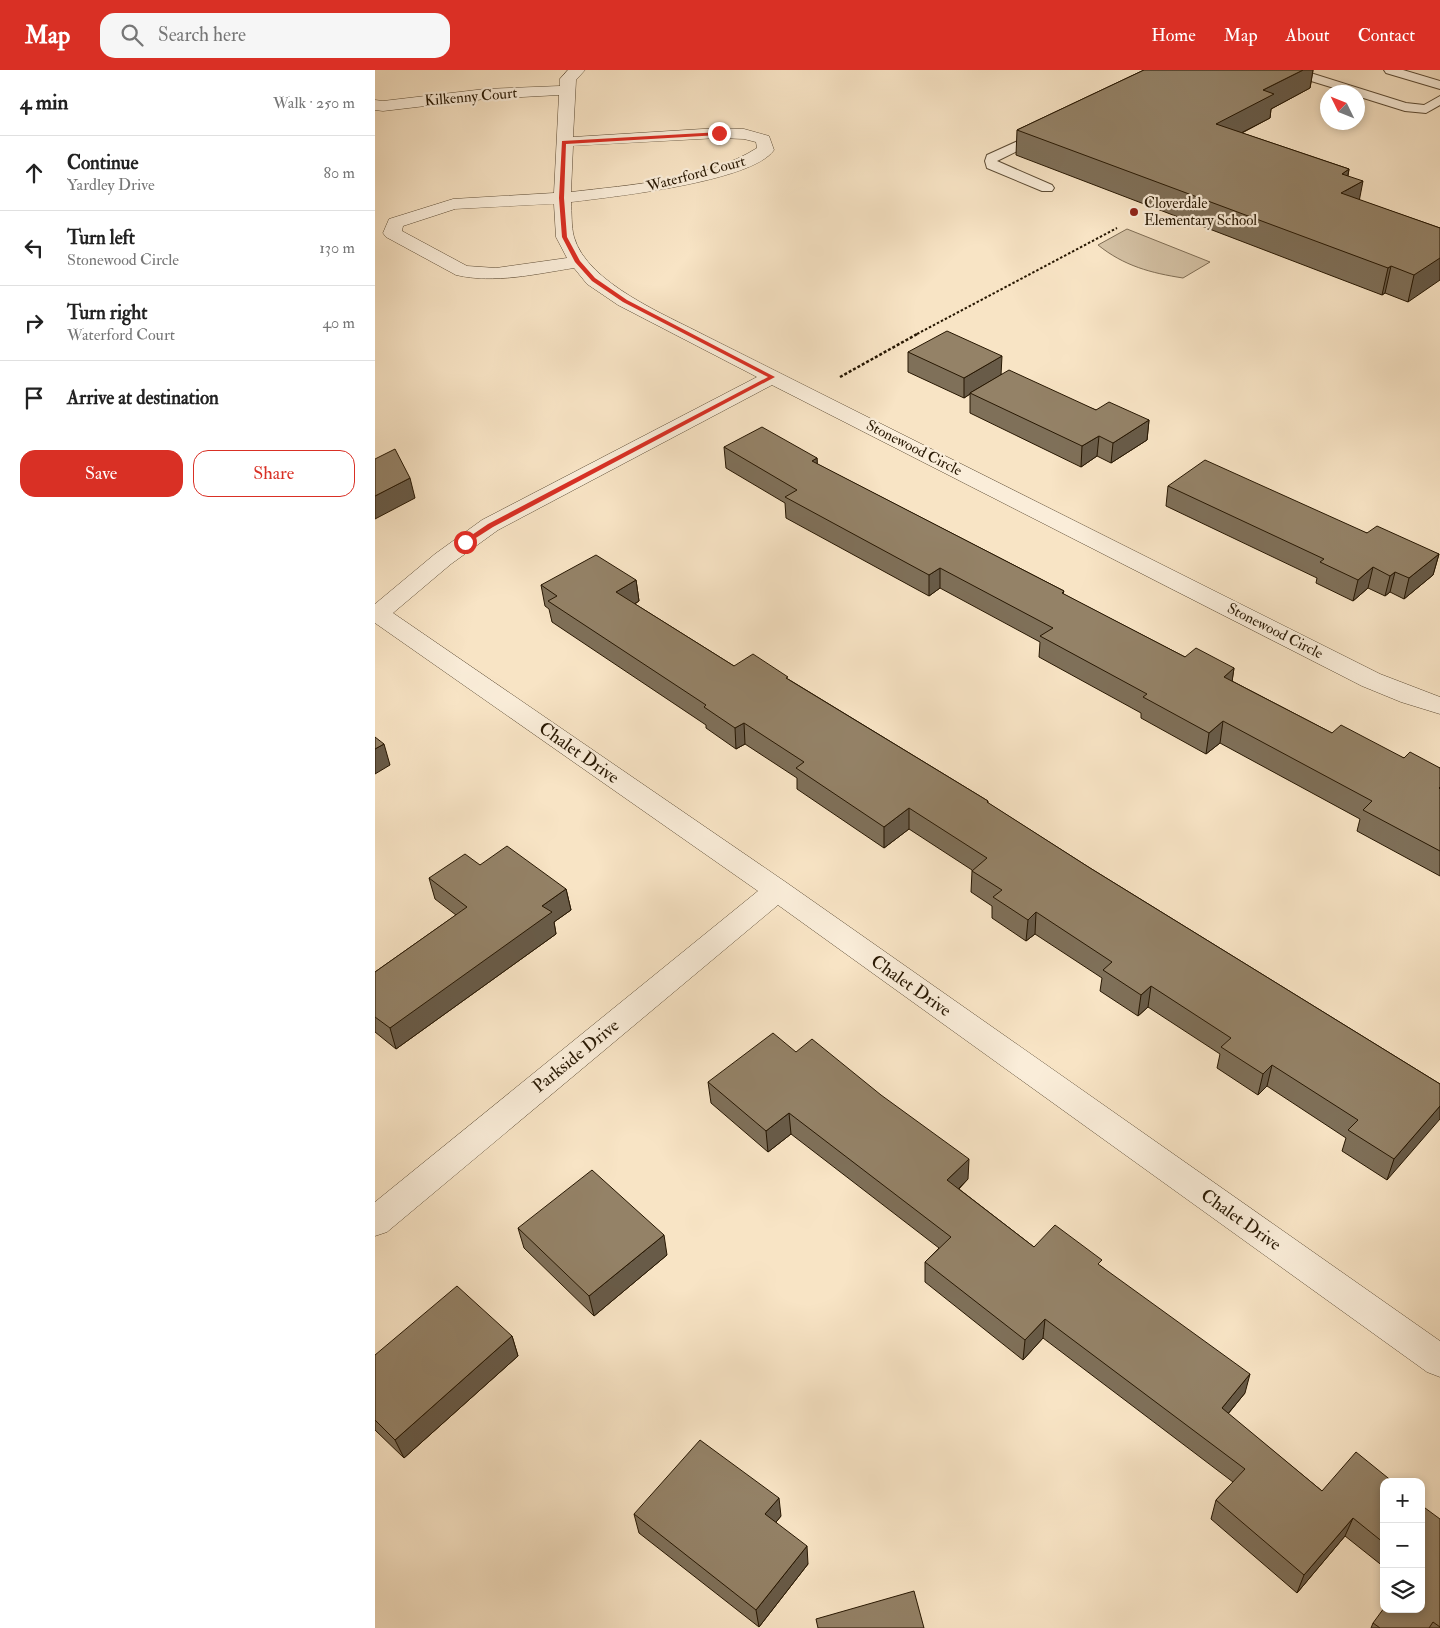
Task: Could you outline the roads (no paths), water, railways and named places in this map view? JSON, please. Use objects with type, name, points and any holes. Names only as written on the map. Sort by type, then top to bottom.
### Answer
[{"type":"street","name":"Stonewood Circle","points":[[577,70],[567,79],[562,198],[565,237],[578,262],[593,280],[625,301],[1371,680],[1440,706]]},
{"type":"street","name":"Kilkenny Court","points":[[375,105],[383,106],[485,94],[567,90]]},
{"type":"street","name":"Waterford Court","points":[[562,198],[660,186],[720,171],[752,159],[766,150],[763,139],[744,134],[719,133],[564,142]]},
{"type":"street","points":[[562,198],[453,204],[395,223],[392,232],[463,271],[496,274],[578,262]]},
{"type":"street","points":[[377,615],[443,559],[490,525],[773,377]]},
{"type":"street","name":"Chalet Drive","points":[[377,615],[777,890],[1440,1361]]},
{"type":"street","name":"Parkside Drive","points":[[375,1222],[777,890]]},
{"type":"lane","points":[[1289,70],[1405,107],[1425,109],[1440,100]]},
{"type":"lane","points":[[1390,70],[1440,86]]},
{"type":"lane","points":[[1047,188],[1000,169],[992,165],[991,161],[992,158],[1054,129]]},
{"type":"place","name":"Cloverdale Elementary School","points":[[1134,212]]}]
